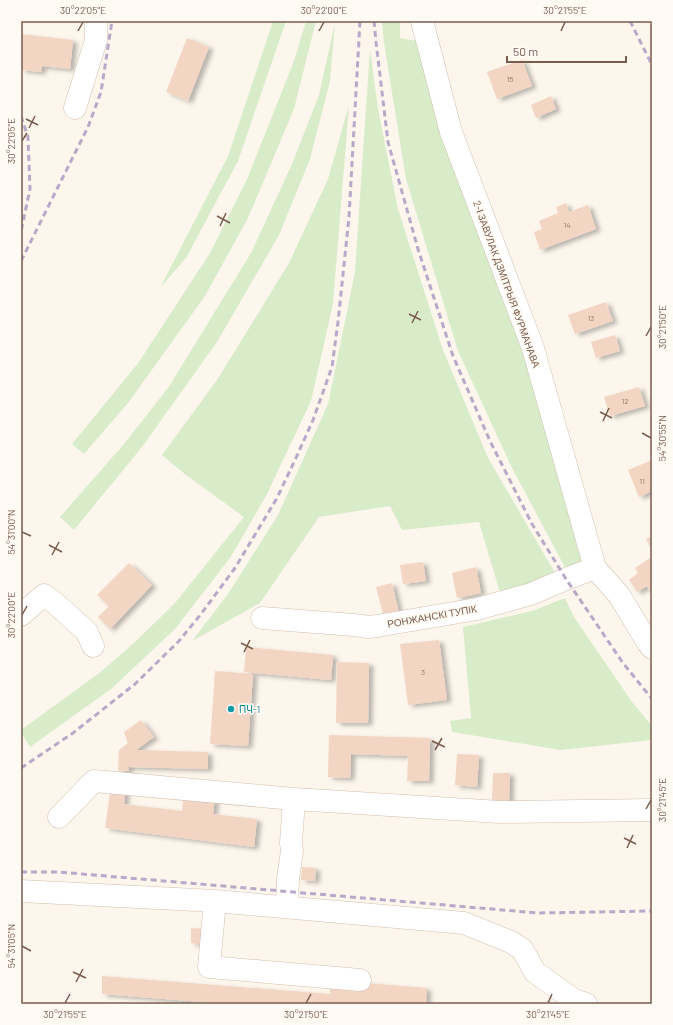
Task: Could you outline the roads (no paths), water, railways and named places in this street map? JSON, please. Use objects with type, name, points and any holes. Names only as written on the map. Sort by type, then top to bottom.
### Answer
[{"type":"street","points":[[75,108],[96,40],[96,21]]},
{"type":"street","name":"2-І ЗАВУЛАК ДЗМІТРЫЯ ФУРМАНАВА","points":[[422,21],[451,132],[533,348],[595,568],[619,595],[651,643]]},
{"type":"street","name":"РОНЖАНСКІ ТУПІК","points":[[262,618],[354,624],[369,627],[377,626],[477,609],[531,594],[595,568]]},
{"type":"street","points":[[21,615],[44,595],[87,632],[93,646]]},
{"type":"street","points":[[59,818],[94,781],[294,799],[500,812],[652,810]]},
{"type":"street","points":[[287,907],[288,879],[292,851],[291,843],[294,799]]},
{"type":"street","points":[[21,891],[215,901],[464,923],[511,942],[522,949],[535,972],[574,1000],[586,1004]]},
{"type":"street","points":[[215,901],[209,967],[360,980]]},
{"type":"railway","points":[[21,261],[88,127],[101,92],[112,21]]},
{"type":"railway","points":[[21,768],[73,733],[135,684],[179,641],[235,568],[277,498],[295,460],[313,420],[332,367],[349,217],[360,21]]},
{"type":"railway","points":[[374,21],[388,142],[418,249],[453,356],[490,441],[532,524],[566,579],[623,663],[652,699]]},
{"type":"railway","points":[[630,21],[652,65]]},
{"type":"railway","points":[[21,116],[28,137],[30,189],[21,231]]},
{"type":"railway","points":[[21,872],[59,872],[538,913],[652,911]]},
{"type":"place","name":"ПЧ-1","points":[[231,709]]}]
